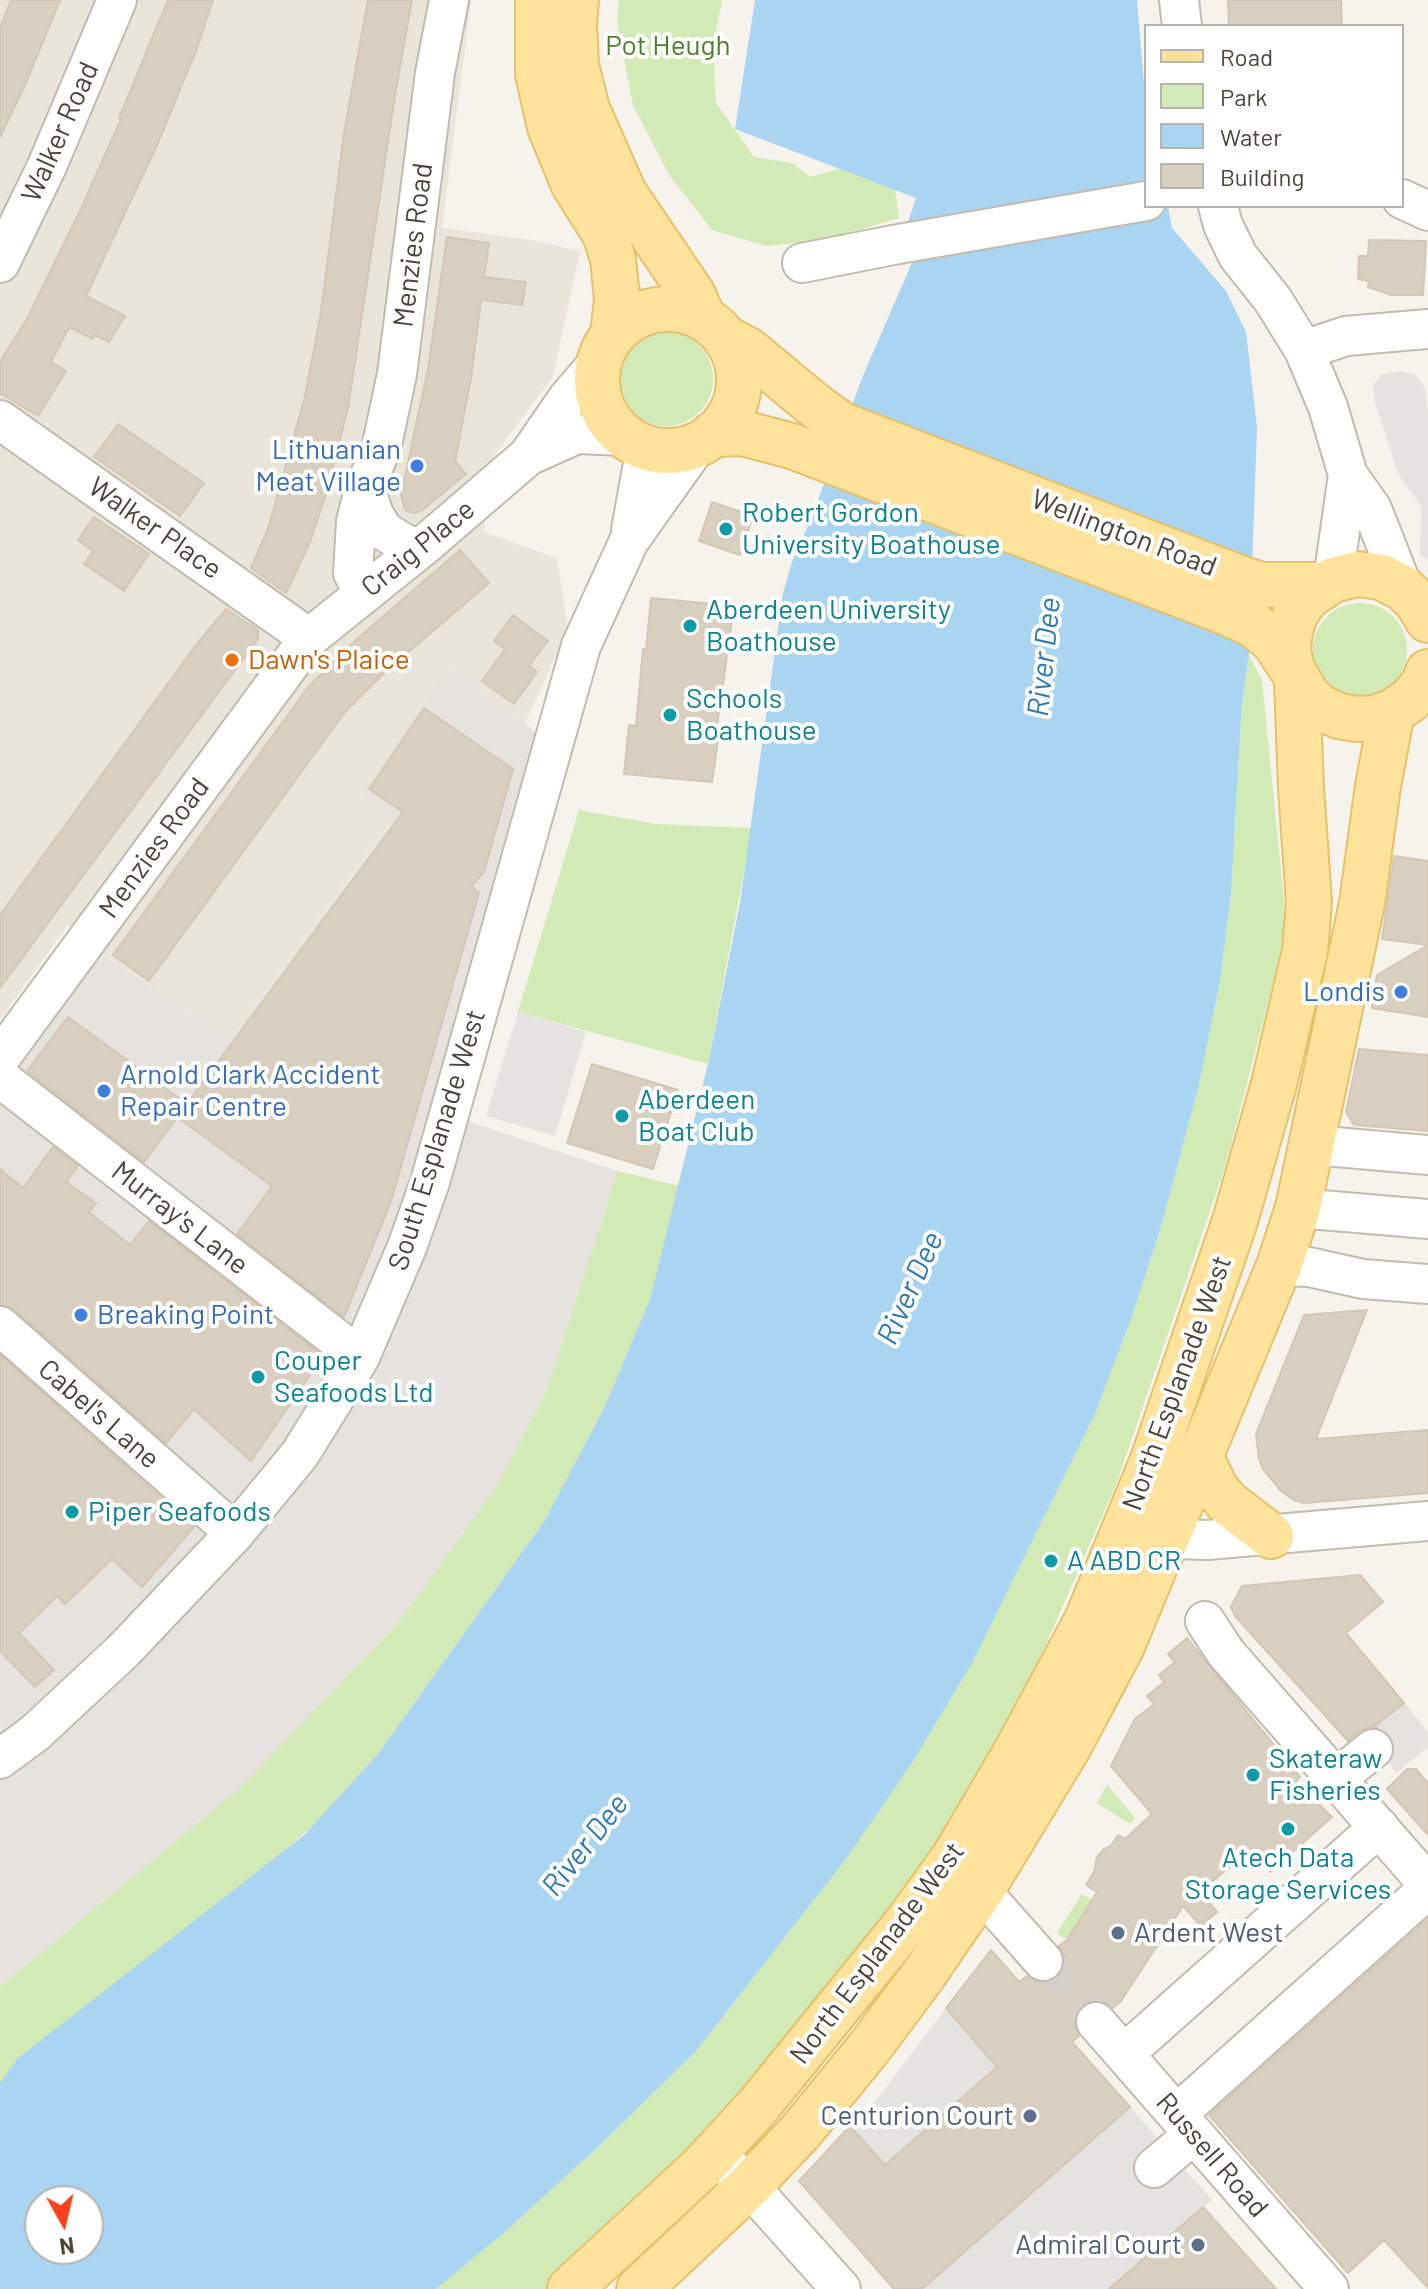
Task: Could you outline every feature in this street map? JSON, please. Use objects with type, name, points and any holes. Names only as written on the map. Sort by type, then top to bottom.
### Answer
[{"type":"main road","points":[[538,0],[538,74],[550,127],[574,185],[605,234],[613,259],[617,299],[598,392],[602,407],[635,442],[663,450],[681,449],[706,439],[728,418],[736,399],[739,378],[735,357],[624,193],[587,109],[576,65],[576,0]]},
{"type":"main road","points":[[606,349],[625,323],[655,310],[688,312],[714,328]]},
{"type":"main road","name":"Wellington Road","points":[[714,328],[748,350],[813,404],[835,442]]},
{"type":"main road","name":"Wellington Road","points":[[706,439],[742,433],[835,442],[1258,605],[1357,574],[1381,577],[1415,604]]},
{"type":"main road","name":"North Esplanade West","points":[[570,2289],[715,2153],[808,2047],[905,1925],[955,1856],[1064,1667],[1087,1620],[1153,1460],[1235,1221],[1274,1084],[1305,951],[1309,902],[1289,641],[1296,613],[1307,597],[1328,582]]},
{"type":"main road","name":"Wellington Road","points":[[1258,605],[1274,642],[1315,703],[1339,716],[1375,718],[1415,696]]},
{"type":"main road","name":"North Esplanade West","points":[[639,2289],[749,2186],[801,2131],[869,2048],[981,1891],[1069,1746],[1122,1646],[1279,1266],[1298,1208],[1362,903],[1378,786],[1415,696]]},
{"type":"main road","points":[[1200,1456],[1216,1489],[1228,1503],[1271,1536]]},
{"type":"street","name":"Walker Road","points":[[0,263],[47,166],[117,0]]},
{"type":"street","name":"Menzies Road","points":[[363,592],[353,573],[356,521],[365,487],[381,449],[397,374],[435,73],[449,0]]},
{"type":"street","points":[[1179,0],[1182,24]]},
{"type":"street","points":[[1404,200],[1428,211]]},
{"type":"street","points":[[813,261],[1144,201]]},
{"type":"street","points":[[1219,208],[1238,256],[1273,300],[1304,350],[1328,407],[1348,475],[1372,509],[1415,604]]},
{"type":"street","points":[[1304,350],[1346,336],[1428,329]]},
{"type":"street","name":"Craig Place","points":[[309,638],[528,456],[606,349]]},
{"type":"street","name":"Walker Place","points":[[0,420],[309,638]]},
{"type":"street","name":"Craig Place","points":[[528,456],[577,434],[635,442]]},
{"type":"street","name":"South Esplanade West","points":[[0,1759],[35,1733],[124,1650],[235,1533],[300,1454],[360,1357],[407,1247],[430,1182],[581,646],[629,541],[706,439]]},
{"type":"street","name":"South Esplanade West","points":[[629,541],[635,442]]},
{"type":"street","points":[[1328,582],[1348,475]]},
{"type":"street","points":[[365,487],[374,515],[384,531],[405,544],[421,548]]},
{"type":"street","name":"Menzies Road","points":[[0,1058],[309,638]]},
{"type":"street","name":"Murray's Lane","points":[[0,1078],[360,1357]]},
{"type":"street","points":[[1313,1145],[1428,1155]]},
{"type":"street","points":[[1298,1208],[1428,1219]]},
{"type":"street","points":[[1279,1266],[1309,1267],[1363,1279],[1428,1284]]},
{"type":"street","name":"Cabel's Lane","points":[[0,1326],[235,1533]]},
{"type":"street","points":[[1122,1537],[1167,1540],[1271,1536],[1428,1521]]},
{"type":"street","points":[[1154,2168],[1185,2124],[1428,1886],[1226,1653],[1205,1621]]},
{"type":"street","points":[[1337,1778],[1373,1749]]},
{"type":"street","points":[[1124,2054],[1379,1827]]},
{"type":"street","points":[[981,1891],[1043,1961]]},
{"type":"street","name":"Russell Road","points":[[1096,2022],[1329,2289]]},
{"type":"street","points":[[715,2153],[749,2186],[841,2289]]},
{"type":"shaded area","points":[[0,0],[471,0],[442,228],[532,240],[580,251],[553,377],[487,466],[484,532],[557,558],[568,629],[525,723],[449,667],[390,824],[229,1041],[95,948],[68,925],[0,1019]]},
{"type":"shaded area","points":[[1399,371],[1416,375],[1425,388],[1428,412],[1428,561],[1420,554],[1421,507],[1398,473],[1375,403],[1373,385],[1382,374]]},
{"type":"shaded area","points":[[450,666],[525,723],[552,749],[450,1115],[618,1171],[547,1390],[497,1486],[400,1621],[239,1789],[0,1987],[0,1058],[95,949],[230,1040],[390,825],[362,795]]},
{"type":"shaded area","points":[[518,1012],[586,1032],[555,1136],[486,1116]]},
{"type":"shaded area","points":[[1395,1691],[1428,1732],[1428,1747],[1396,1773],[1356,1723]]},
{"type":"shaded area","points":[[946,2008],[997,2067],[885,2165],[850,2126],[878,2098]]},
{"type":"shaded area","points":[[1130,2107],[1212,2200],[1109,2289],[922,2289]]},
{"type":"green space","name":"Pot Heugh","points":[[619,0],[722,0],[713,46],[716,103],[754,157],[792,163],[810,177],[840,169],[895,190],[899,218],[826,240],[766,246],[712,230],[669,175],[633,105],[617,22]]},
{"type":"green space","points":[[657,332],[675,332],[700,345],[710,361],[713,379],[710,397],[700,413],[675,426],[657,426],[632,413],[619,388],[619,370],[632,345]]},
{"type":"green space","points":[[1351,603],[1369,603],[1394,616],[1404,632],[1407,650],[1404,668],[1394,684],[1369,697],[1351,697],[1326,684],[1313,659],[1313,641],[1326,616]]},
{"type":"green space","points":[[1249,655],[1262,680],[1284,901],[1283,941],[1278,965],[1225,1167],[1117,1482],[995,1761],[928,1863],[732,2112],[595,2247],[548,2289],[436,2289],[505,2232],[696,2051],[846,1859],[912,1763],[972,1663],[1095,1414],[1161,1227],[1198,1089],[1220,981],[1231,894],[1242,702]]},
{"type":"green space","points":[[579,810],[656,824],[752,828],[708,1064],[518,1012]]},
{"type":"green space","points":[[618,1171],[680,1186],[650,1299],[604,1408],[545,1520],[378,1754],[324,1815],[280,1855],[18,2059],[0,2083],[0,1987],[239,1789],[400,1621],[497,1486],[547,1390]]},
{"type":"green space","points":[[1107,1784],[1135,1818],[1130,1824],[1097,1803]]},
{"type":"green space","points":[[1082,1894],[1092,1900],[1067,1940],[1057,1933]]},
{"type":"water","name":"River Dee","points":[[755,0],[1137,0],[1144,84],[1144,208],[1168,208],[1172,228],[1226,291],[1246,332],[1257,426],[1249,655],[1242,702],[1231,894],[1220,981],[1198,1089],[1161,1227],[1095,1414],[972,1663],[912,1763],[846,1859],[696,2051],[505,2232],[436,2289],[0,2289],[0,2083],[17,2059],[303,1836],[378,1754],[545,1520],[604,1408],[650,1299],[708,1064],[740,903],[783,593],[862,378],[914,258],[908,222],[916,198],[735,129]]},
{"type":"building","points":[[11,0],[60,0],[0,137],[0,28]]},
{"type":"building","points":[[168,0],[213,0],[196,51],[157,145],[86,296],[125,316],[109,342],[95,335],[93,339],[69,327],[51,362],[66,371],[38,416],[0,393],[0,362],[27,319],[80,211],[121,119]]},
{"type":"building","points":[[368,0],[412,0],[348,408],[310,542],[286,593],[251,568],[269,526],[305,396],[321,312],[344,133]]},
{"type":"building","points":[[1228,0],[1341,0],[1342,24],[1229,24]]},
{"type":"building","points":[[447,237],[489,243],[484,277],[526,282],[522,305],[481,300],[471,378],[455,461],[466,474],[421,511],[413,513],[405,510],[401,495],[428,369]]},
{"type":"building","points":[[1369,240],[1426,241],[1423,295],[1391,295],[1368,287],[1369,281],[1358,279],[1359,256],[1368,256]]},
{"type":"building","points":[[118,424],[204,483],[180,516],[94,457]]},
{"type":"building","name":"Robert Gordon University Boathouse","points":[[712,502],[753,516],[740,555],[699,541]]},
{"type":"building","points":[[94,517],[149,554],[124,591],[84,564],[93,551],[78,540]]},
{"type":"building","points":[[460,550],[489,583],[385,672],[345,712],[149,981],[113,955],[309,686],[357,639]]},
{"type":"building","name":"Schools Boathouse","points":[[651,598],[734,606],[712,782],[624,774],[629,725],[636,726]]},
{"type":"building","points":[[226,609],[258,630],[258,639],[0,988],[0,915],[196,645]]},
{"type":"building","points":[[513,615],[548,641],[529,666],[537,672],[514,704],[482,681],[505,649],[494,641]]},
{"type":"building","points":[[424,708],[513,769],[484,872],[471,886],[479,893],[391,1201],[344,1317],[237,1234],[272,1186],[177,1117],[403,812],[369,789]]},
{"type":"building","points":[[1394,856],[1428,861],[1428,945],[1382,939]]},
{"type":"building","name":"Londis","points":[[1428,945],[1428,1017],[1372,1008],[1377,975]]},
{"type":"building","name":"Arnold Clark Accident Repair Centre","points":[[68,1017],[187,1104],[144,1162],[27,1071]]},
{"type":"building","points":[[1359,1049],[1428,1055],[1428,1131],[1354,1125],[1346,1112]]},
{"type":"building","name":"Aberdeen Boat Club","points":[[592,1064],[678,1090],[653,1169],[567,1143]]},
{"type":"building","points":[[53,1147],[78,1166],[66,1182],[96,1203],[89,1212],[130,1245],[149,1221],[323,1356],[251,1461],[194,1409],[166,1443],[15,1310],[0,1305],[0,1169],[23,1188]]},
{"type":"building","points":[[1367,1310],[1316,1439],[1428,1430],[1428,1493],[1304,1503],[1294,1500],[1281,1491],[1263,1469],[1256,1434],[1304,1315]]},
{"type":"building","name":"Piper Seafoods","points":[[0,1355],[194,1527],[142,1587],[112,1559],[65,1604],[57,1596],[19,1633],[54,1670],[35,1687],[0,1651]]},
{"type":"building","points":[[1360,1575],[1383,1602],[1346,1633],[1404,1703],[1375,1726],[1377,1728],[1360,1731],[1348,1741],[1235,1616],[1231,1607],[1242,1586]]},
{"type":"building","points":[[1187,1638],[1300,1777],[1296,1781],[1332,1817],[1270,1872],[1251,1849],[1200,1892],[1217,1912],[1201,1926],[1183,1906],[1121,2001],[1113,2008],[1093,2000],[1081,2006],[1074,2025],[1079,2036],[1072,2042],[1130,2107],[922,2289],[894,2289],[799,2181],[850,2126],[885,2165],[997,2067],[946,2008],[991,1950],[1019,1982],[1027,1976],[1037,1982],[1048,1982],[1058,1977],[1064,1969],[1065,1957],[1059,1946],[1067,1940],[1097,1892],[1086,1885],[1094,1872],[1097,1857],[1111,1846],[1118,1835],[1125,1839],[1152,1814],[1111,1766],[1135,1719],[1154,1704],[1147,1696],[1164,1682],[1159,1675],[1175,1662],[1168,1654]]},
{"type":"building","points":[[1407,1769],[1416,1769],[1428,1783],[1428,1835],[1387,1789]]},
{"type":"building","points":[[1428,1919],[1428,2288],[1384,2240],[1348,2273],[1209,2115]]},
{"type":"building","name":"Admiral Court","points":[[1203,2207],[1276,2289],[1109,2289]]},
{"type":"tunnel","points":[[1043,1961],[1096,2022]]},
{"type":"place","name":"Lithuanian Meat Village","points":[[417,466]]},
{"type":"place","name":"Robert Gordon University Boathouse","points":[[726,529]]},
{"type":"place","name":"Aberdeen University Boathouse","points":[[690,626]]},
{"type":"place","name":"Dawn's Plaice","points":[[232,660]]},
{"type":"place","name":"Schools Boathouse","points":[[670,715]]},
{"type":"place","name":"Londis","points":[[1401,992]]},
{"type":"place","name":"Arnold Clark Accident Repair Centre","points":[[104,1091]]},
{"type":"place","name":"Aberdeen Boat Club","points":[[622,1116]]},
{"type":"place","name":"Breaking Point","points":[[81,1315]]},
{"type":"place","name":"Couper Seafoods Ltd","points":[[258,1377]]},
{"type":"place","name":"Piper Seafoods","points":[[72,1512]]},
{"type":"place","name":"A ABD CR","points":[[1051,1561]]},
{"type":"place","name":"Skateraw Fisheries","points":[[1253,1775]]},
{"type":"place","name":"Atech Data Storage Services","points":[[1288,1829]]},
{"type":"place","name":"Ardent West","points":[[1118,1933]]},
{"type":"place","name":"Centurion Court","points":[[1030,2116]]},
{"type":"place","name":"Admiral Court","points":[[1198,2245]]}]
